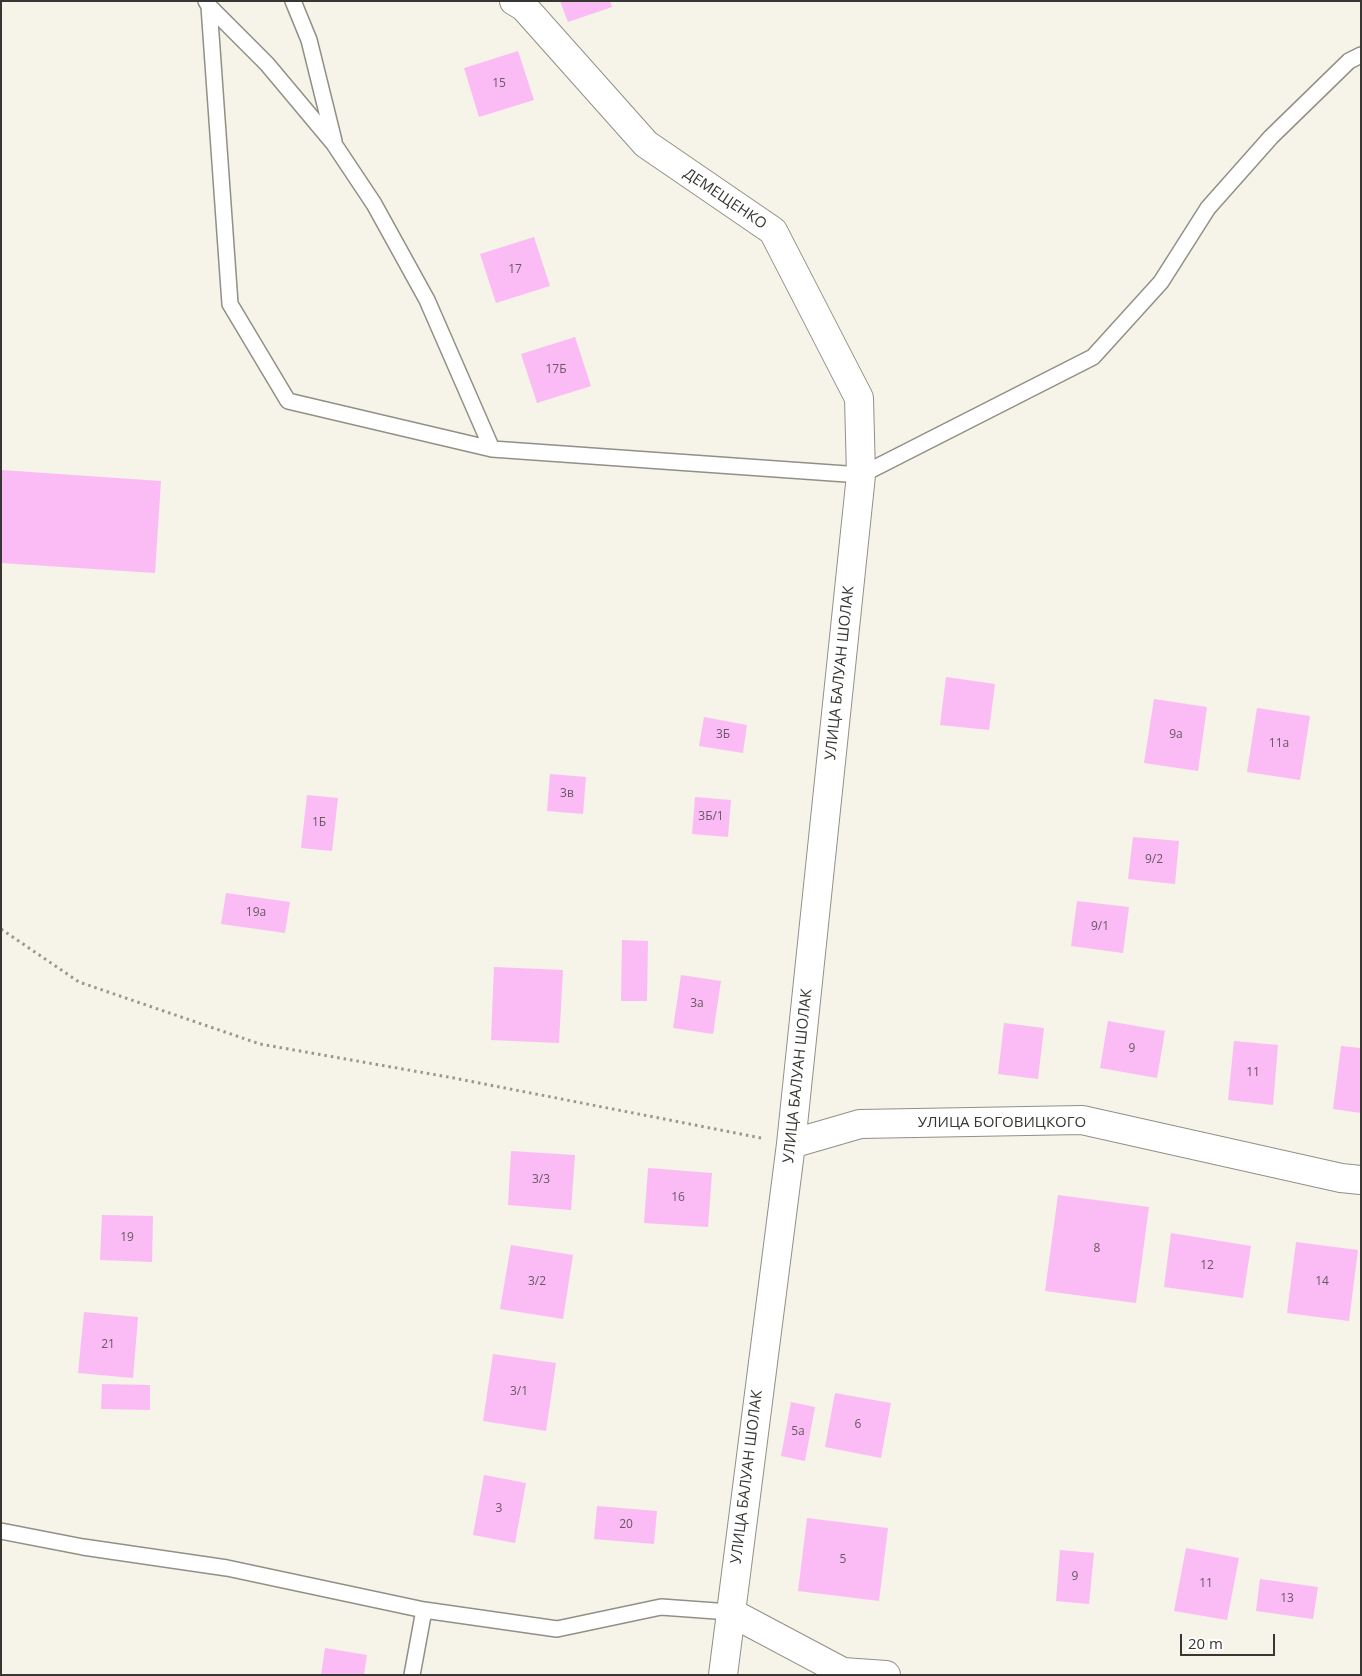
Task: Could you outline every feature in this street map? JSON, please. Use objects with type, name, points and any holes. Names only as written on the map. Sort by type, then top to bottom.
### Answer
[{"type":"street","name":"ДЕМЕЩЕНКО","points":[[514,1],[524,7],[646,144],[773,231],[859,398],[861,475]]},
{"type":"street","name":"УЛИЦА БАЛУАН ШОЛАК","points":[[722,1675],[791,1144],[861,475]]},
{"type":"street","name":"УЛИЦА БОГОВИЦКОГО","points":[[791,1144],[860,1124],[1082,1120],[1341,1178],[1361,1180]]},
{"type":"street","points":[[730,1612],[843,1672],[886,1675]]},
{"type":"lane","points":[[293,1],[309,40],[334,144]]},
{"type":"lane","points":[[208,4],[267,64],[334,144],[374,204],[427,300],[492,449]]},
{"type":"lane","points":[[208,4],[230,304],[288,401],[492,449],[861,475],[1093,357],[1161,282],[1214,201],[1271,137],[1349,60],[1361,55]]},
{"type":"lane","points":[[1,1531],[83,1547],[227,1568],[424,1610],[557,1629],[660,1607],[730,1612]]},
{"type":"lane","points":[[412,1675],[424,1610]]},
{"type":"path","points":[[1,929],[79,982],[260,1044],[454,1078],[791,1144]]},
{"type":"building","points":[[560,1],[610,1],[612,7],[568,22]]},
{"type":"building","points":[[518,51],[534,100],[479,117],[464,68]]},
{"type":"building","points":[[534,237],[550,286],[496,303],[480,254]]},
{"type":"building","points":[[575,337],[591,386],[537,403],[521,354]]},
{"type":"building","points":[[1,470],[161,481],[155,573],[1,563]]},
{"type":"building","points":[[946,677],[995,684],[989,730],[940,725]]},
{"type":"building","points":[[1154,699],[1207,707],[1198,771],[1144,763]]},
{"type":"building","points":[[1257,708],[1310,716],[1300,780],[1247,772]]},
{"type":"building","points":[[704,717],[747,725],[743,753],[699,746]]},
{"type":"building","points":[[550,774],[586,777],[583,814],[547,811]]},
{"type":"building","points":[[307,795],[338,798],[332,851],[301,848]]},
{"type":"building","points":[[695,797],[731,800],[728,837],[692,834]]},
{"type":"building","points":[[1133,837],[1179,841],[1175,884],[1128,879]]},
{"type":"building","points":[[226,893],[290,902],[285,933],[221,924]]},
{"type":"building","points":[[1077,901],[1129,907],[1123,953],[1071,946]]},
{"type":"building","points":[[622,940],[648,941],[647,1001],[621,1001]]},
{"type":"building","points":[[494,967],[563,970],[559,1043],[491,1040]]},
{"type":"building","points":[[681,975],[721,981],[713,1034],[673,1028]]},
{"type":"building","points":[[1108,1021],[1165,1031],[1157,1078],[1100,1068]]},
{"type":"building","points":[[1004,1023],[1044,1028],[1038,1079],[998,1074]]},
{"type":"building","points":[[1234,1041],[1278,1045],[1273,1105],[1228,1100]]},
{"type":"building","points":[[1341,1046],[1361,1048],[1361,1113],[1333,1109]]},
{"type":"building","points":[[511,1151],[575,1155],[571,1210],[508,1205]]},
{"type":"building","points":[[648,1168],[712,1173],[708,1227],[644,1223]]},
{"type":"building","points":[[1058,1195],[1149,1207],[1136,1303],[1045,1291]]},
{"type":"building","points":[[102,1215],[153,1216],[152,1262],[100,1260]]},
{"type":"building","points":[[1171,1233],[1251,1246],[1243,1298],[1164,1287]]},
{"type":"building","points":[[1296,1242],[1358,1250],[1349,1321],[1287,1313]]},
{"type":"building","points":[[511,1245],[573,1255],[563,1319],[500,1309]]},
{"type":"building","points":[[84,1312],[138,1317],[133,1378],[78,1373]]},
{"type":"building","points":[[493,1354],[556,1363],[546,1431],[483,1421]]},
{"type":"building","points":[[102,1384],[150,1385],[150,1410],[101,1409]]},
{"type":"building","points":[[835,1393],[891,1403],[881,1458],[825,1447]]},
{"type":"building","points":[[791,1402],[815,1407],[805,1461],[781,1456]]},
{"type":"building","points":[[484,1475],[526,1483],[515,1543],[473,1535]]},
{"type":"building","points":[[597,1506],[657,1511],[654,1544],[594,1539]]},
{"type":"building","points":[[807,1518],[888,1528],[879,1601],[798,1591]]},
{"type":"building","points":[[1186,1548],[1239,1558],[1227,1620],[1174,1611]]},
{"type":"building","points":[[1060,1550],[1094,1553],[1089,1604],[1056,1601]]},
{"type":"building","points":[[1260,1579],[1318,1587],[1313,1619],[1256,1611]]},
{"type":"building","points":[[325,1648],[367,1655],[364,1675],[321,1675]]}]
